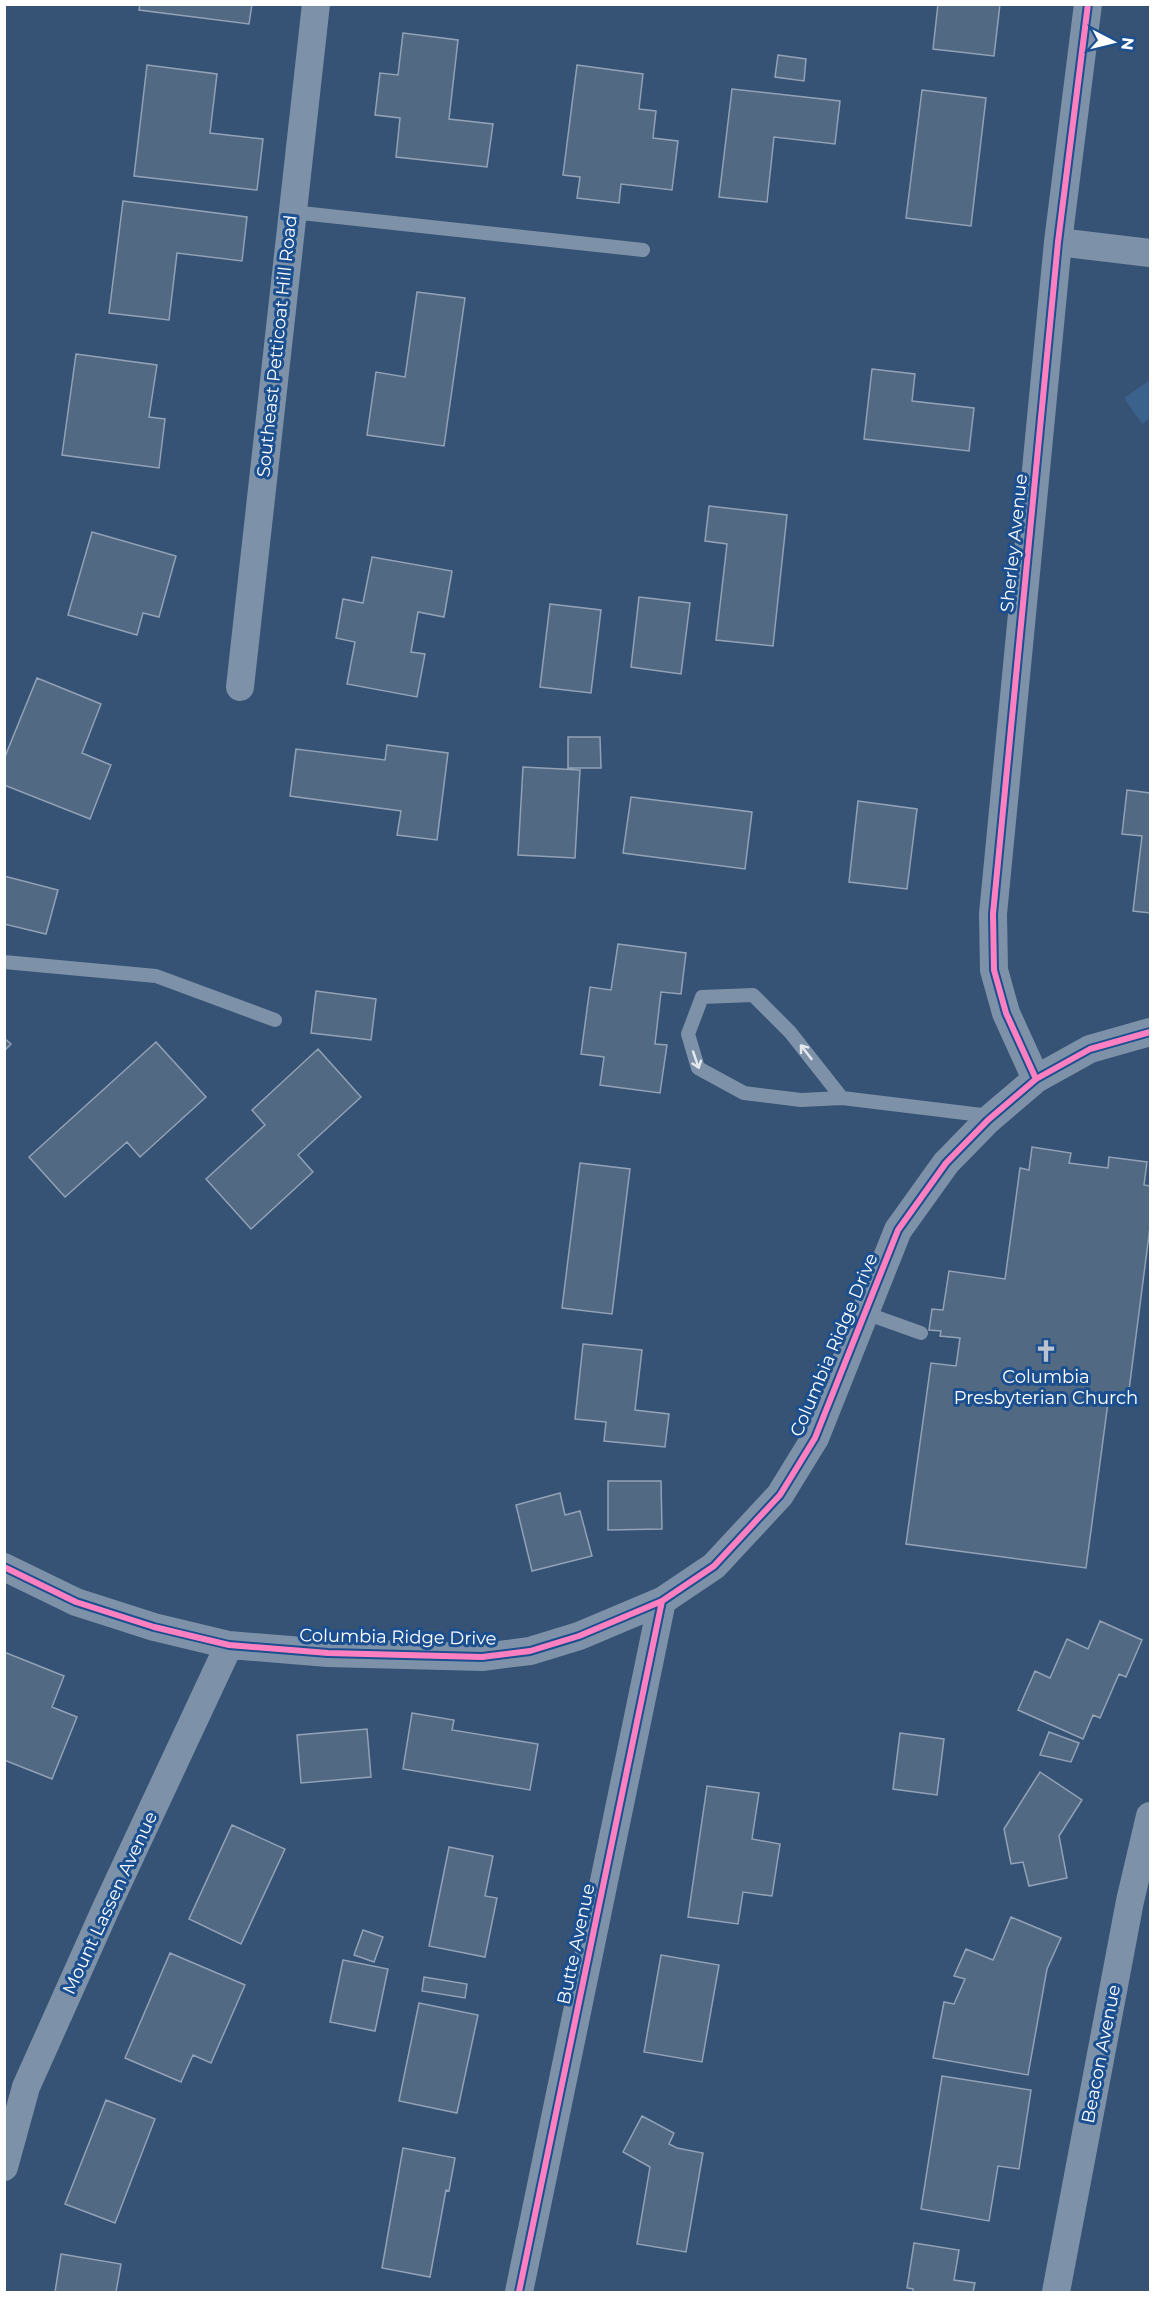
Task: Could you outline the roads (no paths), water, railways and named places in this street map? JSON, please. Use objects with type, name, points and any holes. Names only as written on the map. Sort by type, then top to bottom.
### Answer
[{"type":"street","name":"Southeast Petticoat Hill Road","points":[[240,687],[316,4]]},
{"type":"street","name":"Sherley Avenue","points":[[1036,1079],[1006,1013],[994,970],[993,914],[1058,242],[1088,4]]},
{"type":"street","points":[[1058,242],[1150,253]]},
{"type":"street","name":"Columbia Ridge Drive","points":[[4,1567],[76,1602],[154,1628],[229,1645],[328,1653],[482,1657],[530,1651],[579,1636],[662,1601],[714,1566],[780,1495],[815,1437],[898,1230],[946,1163],[992,1116],[1036,1079],[1090,1049],[1150,1032]]},
{"type":"street","name":"Butte Avenue","points":[[519,2292],[662,1601]]},
{"type":"street","name":"Mount Lassen Avenue","points":[[4,2167],[26,2087],[107,1906],[229,1645]]},
{"type":"street","name":"Beacon Avenue","points":[[1056,2292],[1130,1901],[1150,1816]]},
{"type":"lane","points":[[292,213],[643,250]]},
{"type":"lane","points":[[4,962],[156,976],[275,1020]]},
{"type":"lane","points":[[842,1098],[790,1032],[753,995],[702,997],[688,1034],[698,1068],[744,1093],[801,1100],[842,1098],[992,1116]]},
{"type":"lane","points":[[865,1313],[921,1333]]},
{"type":"water","points":[[1150,380],[1150,418],[1142,424],[1124,398]]},
{"type":"place","name":"Columbia Presbyterian Church","points":[[1046,1351]]}]
